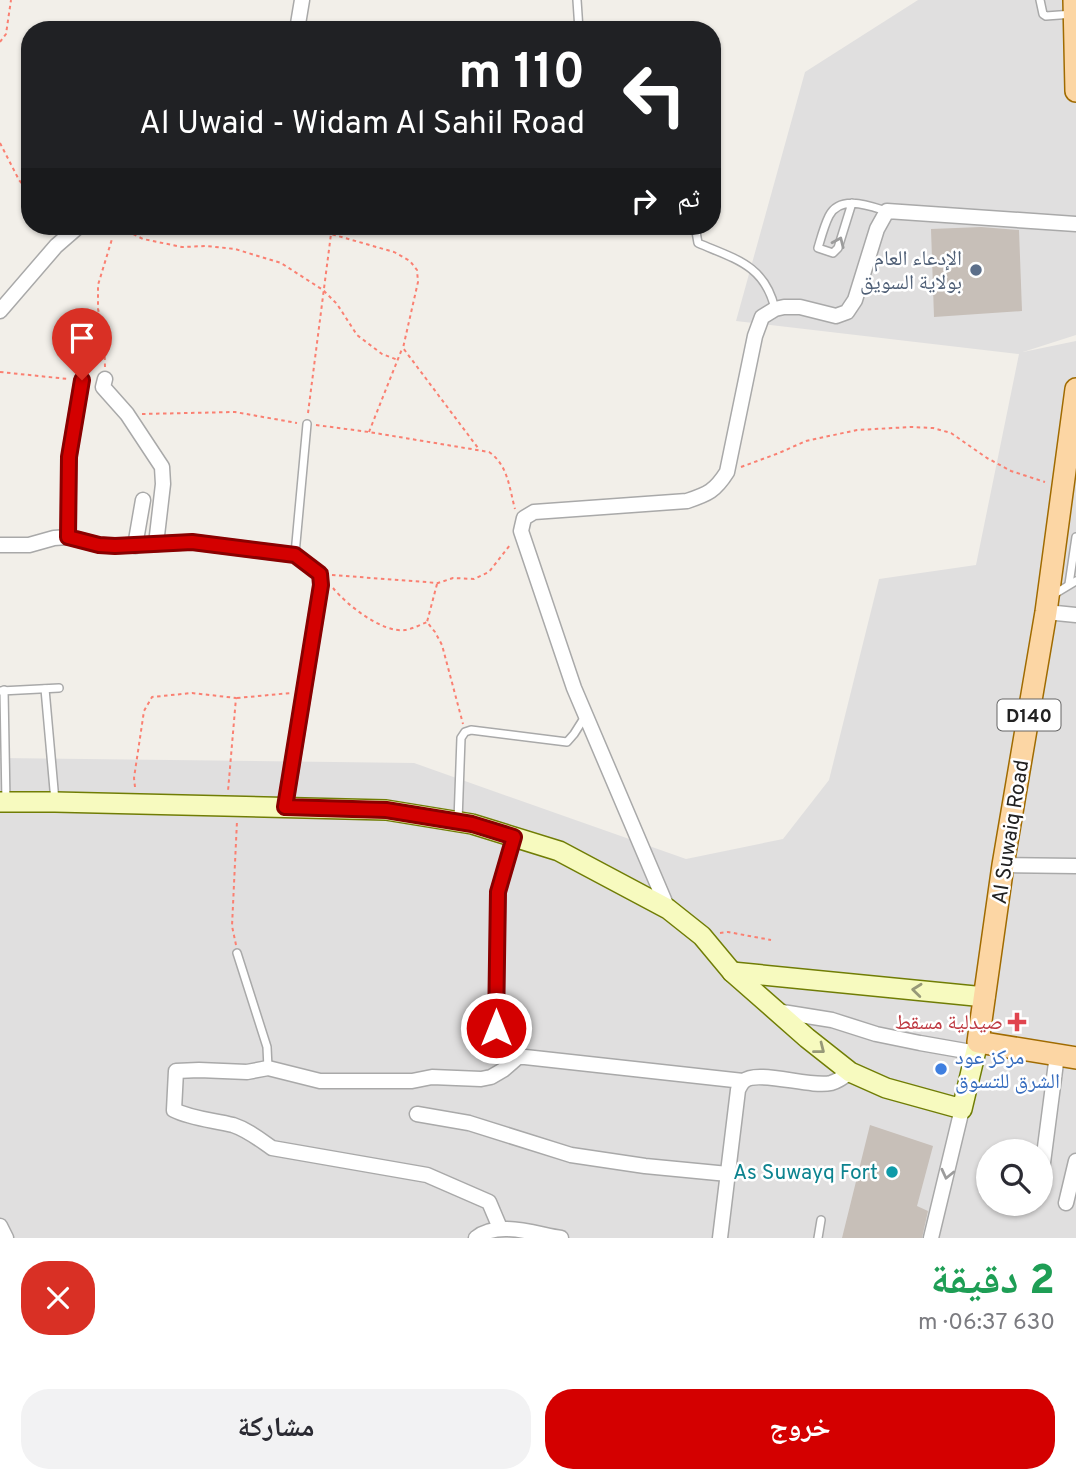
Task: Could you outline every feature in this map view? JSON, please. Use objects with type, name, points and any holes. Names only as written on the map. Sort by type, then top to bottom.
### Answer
[{"type":"main road","points":[[1074,7],[1076,91]]},
{"type":"main road","name":"Al Suwaiq Road","points":[[962,1109],[977,1047],[1003,865],[1058,591],[1065,488],[1076,389]]},
{"type":"main road","points":[[3,802],[386,810],[472,824],[559,851],[668,909],[702,936],[732,972],[775,1011],[850,1072],[886,1088],[962,1109]]},
{"type":"main road","points":[[732,972],[985,997]]},
{"type":"main road","points":[[977,1047],[1067,1056]]},
{"type":"street","points":[[298,21],[302,0]]},
{"type":"street","points":[[668,909],[574,688],[521,531],[524,518],[534,512],[687,500],[703,496],[717,487],[727,472],[755,336],[762,317],[784,307],[800,307],[836,316],[847,312],[855,300],[877,229],[887,211],[1076,224]]},
{"type":"street","points":[[0,311],[69,235]]},
{"type":"street","points":[[106,379],[103,387],[127,414],[162,467],[163,484],[156,544]]},
{"type":"street","points":[[68,537],[69,457],[82,380]]},
{"type":"street","points":[[135,546],[143,500]]},
{"type":"street","points":[[0,545],[29,545],[68,537],[99,545],[135,546],[192,542],[295,555],[320,574],[321,585],[285,807]]},
{"type":"street","points":[[1058,591],[1076,615]]},
{"type":"street","points":[[510,1063],[507,1030],[496,1028],[497,917],[498,892],[514,837]]},
{"type":"street","points":[[1003,865],[1076,866]]},
{"type":"street","points":[[775,1011],[832,1020],[876,1034],[977,1047]]},
{"type":"street","points":[[1049,1139],[1067,1056]]},
{"type":"street","points":[[499,1228],[489,1202],[427,1175],[272,1148],[255,1135],[236,1126],[183,1115],[174,1110],[176,1071],[247,1072],[268,1068],[320,1081],[412,1081],[432,1077],[481,1079],[491,1077],[518,1057],[525,1057],[743,1081],[753,1076],[831,1083],[850,1072]]},
{"type":"street","points":[[720,1238],[738,1090],[743,1081]]},
{"type":"street","points":[[931,1238],[962,1109]]},
{"type":"street","points":[[417,1114],[469,1123],[571,1155],[728,1174]]},
{"type":"street","points":[[1066,1202],[1076,1161]]},
{"type":"street","points":[[0,1226],[6,1238]]},
{"type":"street","points":[[476,1238],[499,1228],[561,1238]]},
{"type":"lane","points":[[577,0],[578,21]]},
{"type":"lane","points":[[1040,0],[1043,14],[1046,16],[1074,7]]},
{"type":"lane","points":[[852,203],[838,248],[834,253],[818,248],[830,213],[838,207],[852,203],[861,203],[887,211]]},
{"type":"lane","points":[[697,235],[698,243],[745,264],[765,281],[772,294],[775,309]]},
{"type":"lane","points":[[295,555],[307,424]]},
{"type":"lane","points":[[1058,591],[1076,537]]},
{"type":"lane","points":[[3,802],[2,691],[59,688]]},
{"type":"lane","points":[[45,689],[55,802]]},
{"type":"lane","points":[[458,822],[461,738],[465,732],[471,730],[567,742],[586,715]]},
{"type":"lane","points":[[237,953],[267,1047],[268,1068]]},
{"type":"lane","points":[[818,1238],[821,1220]]},
{"type":"path","points":[[0,42],[6,34],[11,0]]},
{"type":"path","points":[[0,143],[21,182]]},
{"type":"path","points":[[106,379],[104,333],[98,309],[99,285],[112,235]]},
{"type":"path","points":[[134,235],[182,247],[235,249],[281,263],[323,290],[337,304],[356,335],[382,354],[398,360]]},
{"type":"path","points":[[307,424],[331,235]]},
{"type":"path","points":[[334,235],[394,252],[410,261],[418,270],[418,282],[403,348],[369,432]]},
{"type":"path","points":[[403,348],[478,449]]},
{"type":"path","points":[[0,372],[82,380]]},
{"type":"path","points":[[127,414],[235,412],[478,449],[498,458],[504,467],[521,531],[489,572],[474,579],[453,578],[438,583],[320,574]]},
{"type":"path","points":[[727,472],[806,441],[857,430],[933,428],[951,433],[986,458],[1011,471],[1065,488]]},
{"type":"path","points":[[320,574],[357,612],[389,628],[404,630],[427,622]]},
{"type":"path","points":[[427,622],[438,583]]},
{"type":"path","points":[[427,622],[443,645],[465,732]]},
{"type":"path","points":[[136,803],[134,778],[144,710],[152,697],[192,693],[236,698],[304,692]]},
{"type":"path","points":[[236,698],[232,806],[232,926],[237,953]]},
{"type":"path","points":[[702,936],[729,932],[771,940]]},
{"type":"shaded area","points":[[918,0],[1076,0],[1076,335],[1023,352],[1076,341],[1076,1238],[0,1238],[0,758],[414,763],[686,859],[783,839],[829,780],[879,579],[976,565],[1019,354],[736,321],[805,72]]},
{"type":"building","name":"الإدعاء العام بولاية السويق","points":[[981,227],[1019,230],[1022,311],[934,317],[931,229]]},
{"type":"building","name":"As Suwayq Fort","points":[[870,1125],[933,1146],[917,1206],[928,1211],[922,1238],[842,1238]]},
{"type":"place","name":"الإدعاء العام بولاية السويق","points":[[976,270]]},
{"type":"place","name":"صيدلية مسقط","points":[[1017,1022]]},
{"type":"place","name":"مركز عود الشرق للتسوق","points":[[941,1069]]},
{"type":"place","name":"As Suwayq Fort","points":[[892,1172]]},
{"type":"route","points":[[82,380],[69,457],[68,537],[99,545],[135,546],[192,542],[295,555],[320,574],[321,585],[285,807],[386,810],[472,824],[514,837],[498,892],[496,1028]]}]
